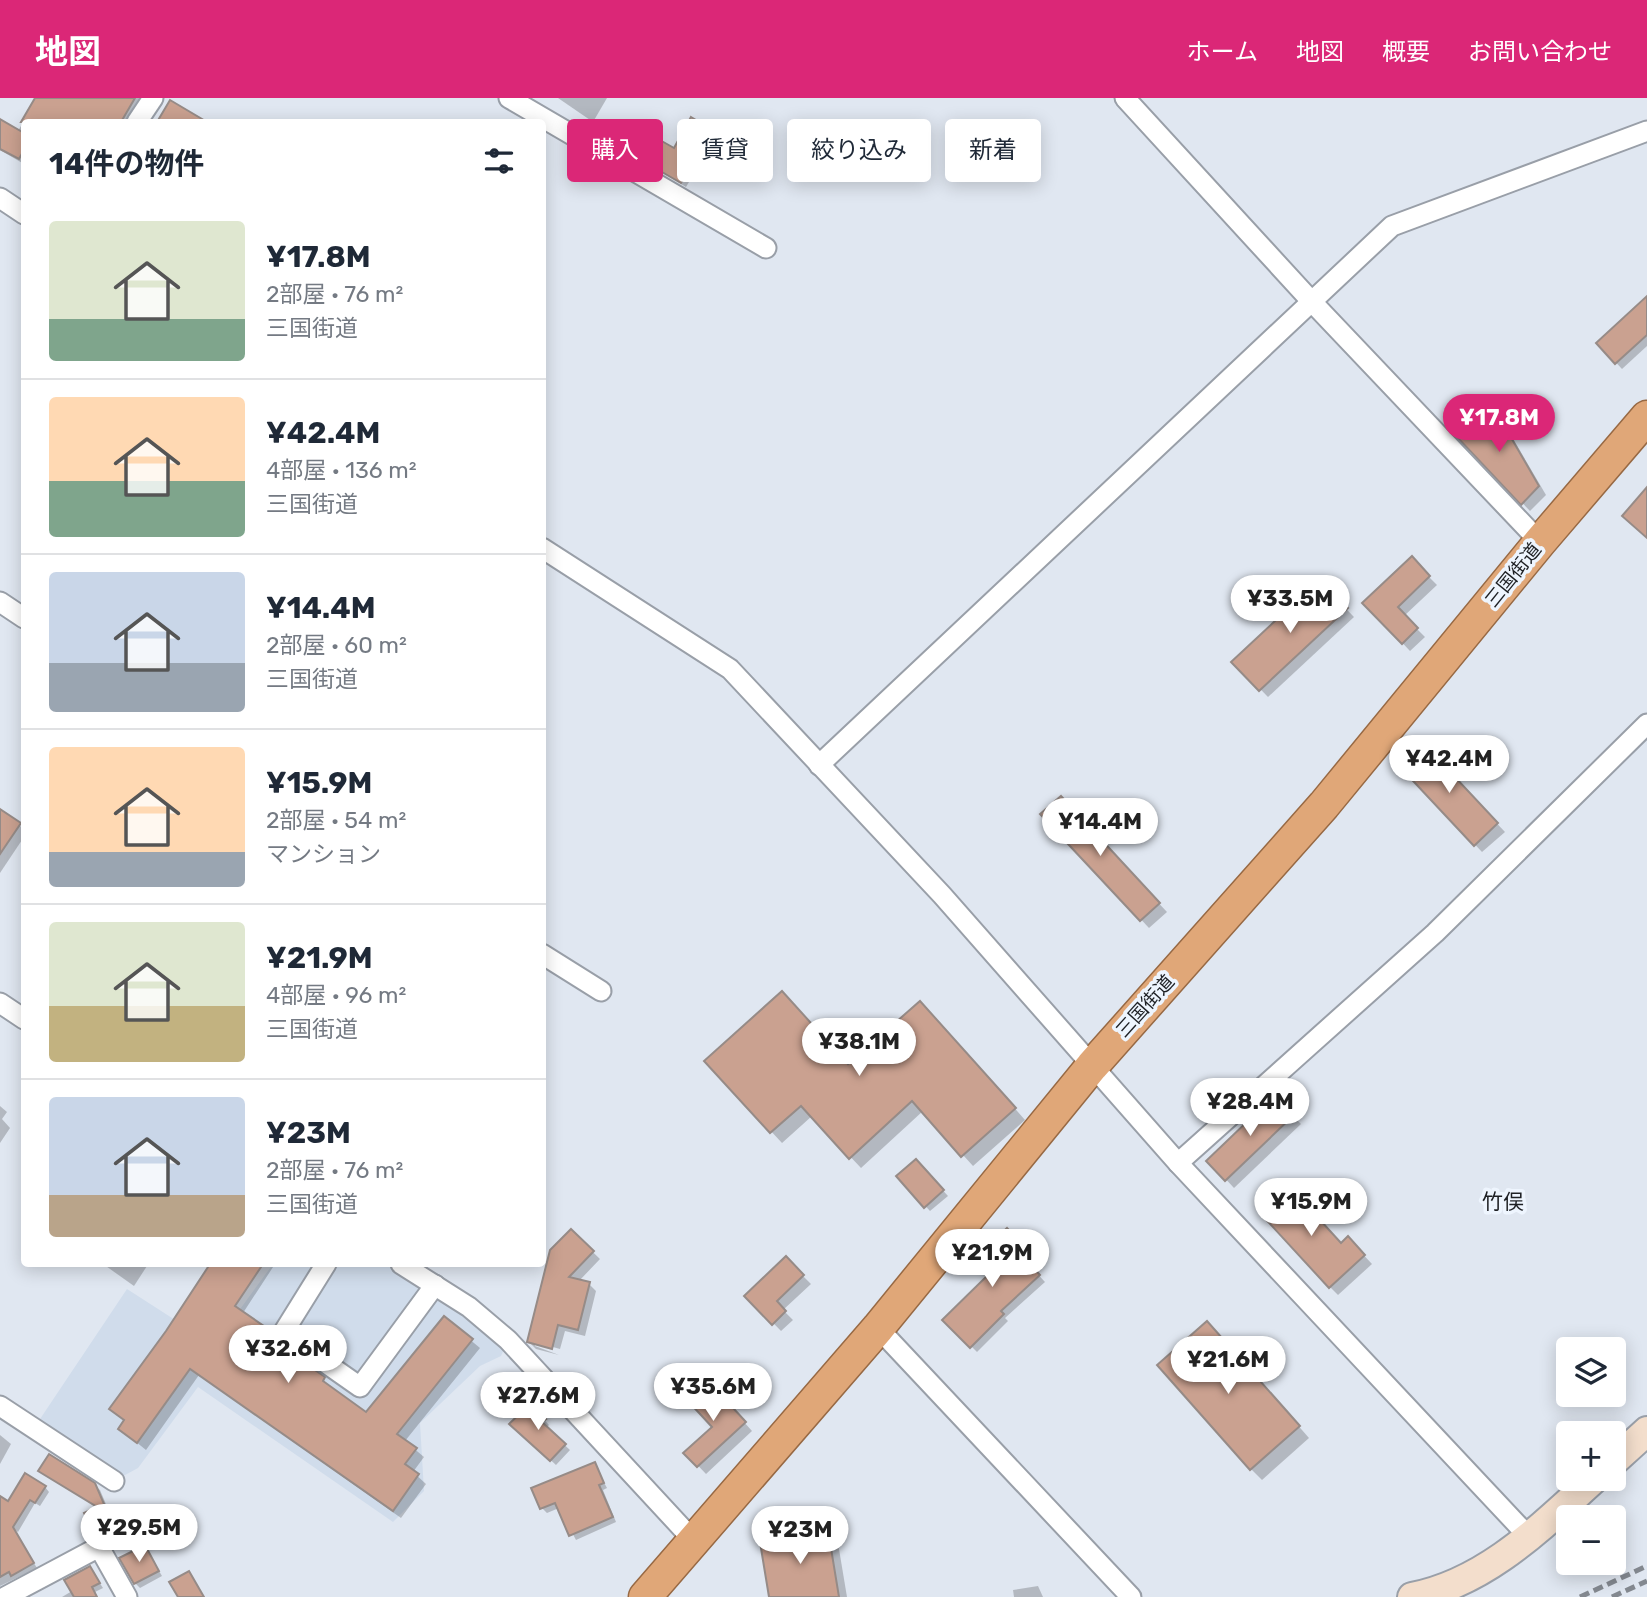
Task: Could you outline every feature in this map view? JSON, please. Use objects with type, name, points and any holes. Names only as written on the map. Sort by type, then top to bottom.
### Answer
[{"type":"highway","name":"三国街道","points":[[645,1597],[878,1328],[1091,1066],[1324,805],[1540,542],[1647,417]]},
{"type":"main road","points":[[1626,1450],[1647,1431]]},
{"type":"main road","points":[[1412,1597],[1439,1592],[1472,1576],[1529,1537],[1581,1491]]},
{"type":"street","points":[[139,119],[153,98]]},
{"type":"street","points":[[509,98],[545,119]]},
{"type":"street","points":[[1125,98],[1313,303],[1540,542]]},
{"type":"street","points":[[546,120],[766,248]]},
{"type":"street","points":[[819,765],[1392,226],[1647,131]]},
{"type":"street","points":[[0,198],[21,212]]},
{"type":"street","points":[[546,551],[730,669],[942,895],[1178,1163],[1529,1537]]},
{"type":"street","points":[[0,602],[21,616]]},
{"type":"street","points":[[1178,1163],[1435,933],[1647,724]]},
{"type":"street","points":[[546,957],[601,992]]},
{"type":"street","points":[[0,1003],[21,1017]]},
{"type":"street","points":[[324,1267],[284,1333],[360,1387],[435,1285]]},
{"type":"street","points":[[406,1267],[469,1307],[508,1340],[694,1541]]},
{"type":"street","points":[[878,1328],[1131,1597]]},
{"type":"street","points":[[0,1406],[114,1481]]},
{"type":"street","points":[[5,1597],[99,1547],[127,1597]]},
{"type":"shaded area","points":[[271,1267],[405,1267],[508,1340],[501,1356],[480,1366],[420,1423],[424,1491],[393,1522],[198,1387],[138,1468],[114,1481],[34,1428],[127,1289],[214,1345]]},
{"type":"building","points":[[35,98],[135,98],[123,119],[23,119]]},
{"type":"building","points":[[170,100],[202,119],[159,119]]},
{"type":"building","points":[[0,119],[21,131],[21,155],[19,159],[0,149]]},
{"type":"building","points":[[663,142],[674,148],[677,143],[677,181],[663,173]]},
{"type":"building","points":[[1647,296],[1647,335],[1615,364],[1596,343]]},
{"type":"building","points":[[1491,403],[1539,486],[1521,505],[1457,437]]},
{"type":"building","points":[[1647,487],[1647,538],[1622,516]]},
{"type":"building","points":[[1412,556],[1430,576],[1398,607],[1418,628],[1402,644],[1362,603]]},
{"type":"building","points":[[1320,579],[1348,608],[1259,691],[1231,662]]},
{"type":"building","points":[[1424,744],[1498,823],[1474,846],[1400,767]]},
{"type":"building","points":[[1061,796],[1160,903],[1140,921],[1040,814]]},
{"type":"building","points":[[0,809],[21,823],[0,854]]},
{"type":"building","points":[[782,991],[848,1064],[920,1001],[1016,1108],[961,1157],[912,1101],[849,1159],[801,1106],[770,1133],[704,1061]]},
{"type":"building","points":[[1275,1095],[1294,1115],[1225,1181],[1206,1161]]},
{"type":"building","points":[[916,1159],[944,1190],[924,1208],[896,1176]]},
{"type":"building","points":[[1289,1186],[1341,1243],[1348,1236],[1365,1255],[1329,1288],[1260,1213]]},
{"type":"building","points":[[1007,1228],[1022,1244],[1017,1250],[1040,1275],[1001,1311],[1004,1314],[970,1348],[942,1320],[989,1274],[975,1259]]},
{"type":"building","points":[[571,1229],[594,1251],[569,1277],[590,1282],[578,1330],[558,1325],[552,1349],[527,1342],[550,1250]]},
{"type":"building","points":[[786,1256],[804,1275],[777,1301],[786,1311],[772,1325],[744,1296]]},
{"type":"building","points":[[208,1267],[261,1267],[235,1306],[271,1331],[276,1343],[325,1377],[323,1381],[366,1412],[444,1316],[473,1339],[397,1434],[417,1448],[405,1464],[419,1474],[393,1511],[190,1369],[137,1443],[118,1429],[124,1420],[109,1409],[166,1331]]},
{"type":"building","points":[[1207,1321],[1300,1426],[1250,1470],[1157,1365]]},
{"type":"building","points":[[709,1382],[746,1422],[697,1467],[683,1453],[712,1427],[688,1401]]},
{"type":"building","points":[[531,1403],[546,1419],[542,1422],[566,1444],[550,1461],[509,1424]]},
{"type":"building","points":[[49,1454],[95,1483],[113,1525],[95,1534],[84,1513],[97,1507],[38,1471]]},
{"type":"building","points":[[595,1462],[604,1483],[599,1485],[613,1517],[569,1536],[555,1503],[540,1509],[531,1488]]},
{"type":"building","points":[[25,1473],[46,1486],[35,1503],[30,1500],[13,1527],[34,1563],[11,1576],[9,1572],[0,1577],[0,1496],[8,1501]]},
{"type":"building","points":[[828,1530],[839,1597],[769,1597],[760,1542]]},
{"type":"building","points":[[145,1545],[159,1571],[134,1584],[119,1558]]},
{"type":"building","points":[[90,1566],[100,1583],[92,1587],[97,1597],[74,1597],[64,1580]]},
{"type":"building","points":[[189,1571],[204,1597],[178,1597],[169,1582]]},
{"type":"railway","points":[[1580,1597],[1647,1566]]},
{"type":"railway","points":[[1612,1597],[1647,1581]]},
{"type":"district","name":"竹俣","points":[[1503,1201]]}]
